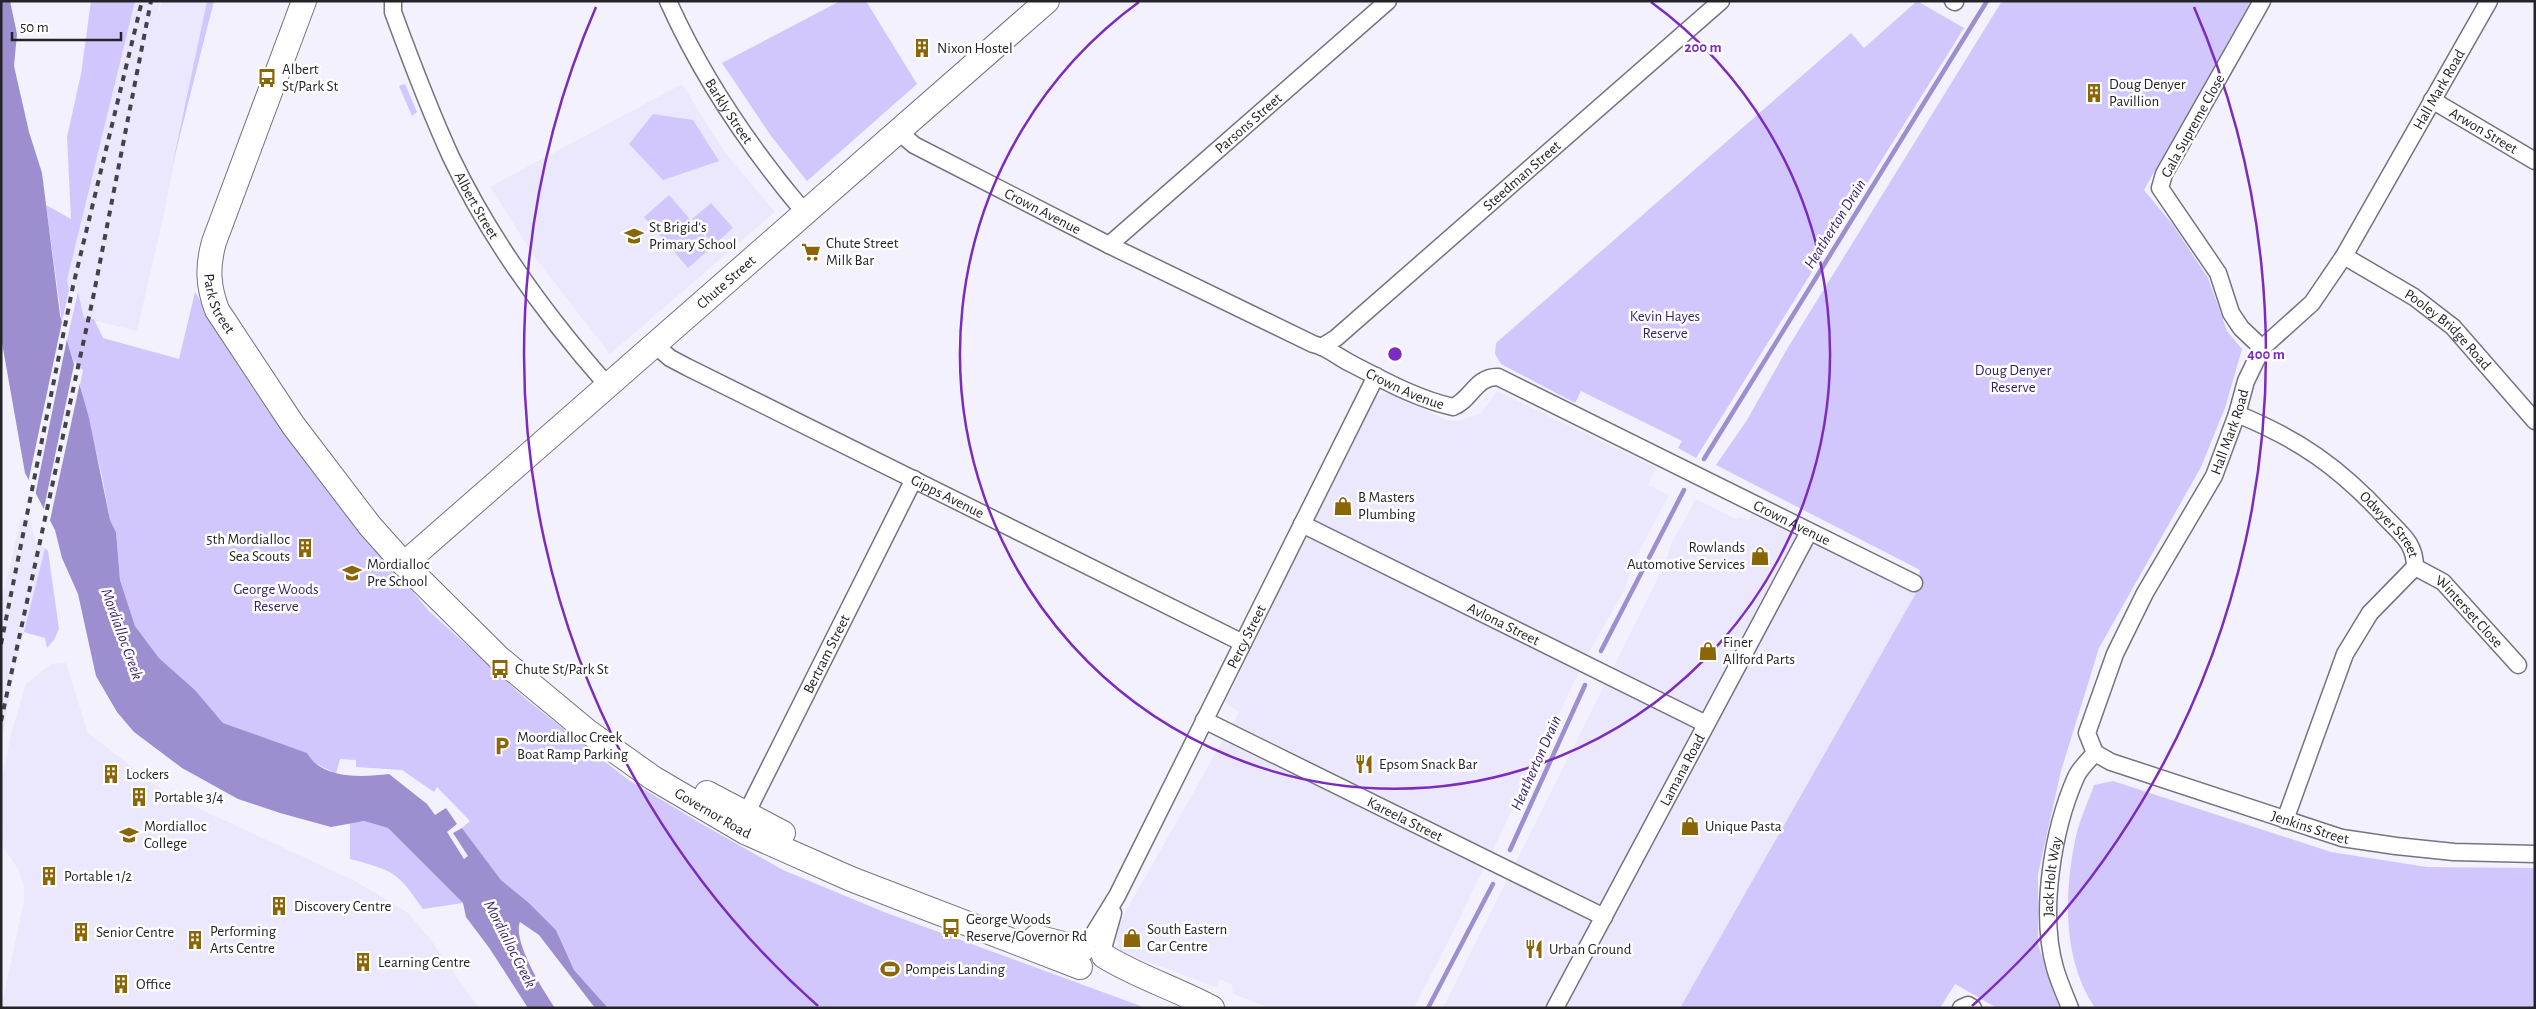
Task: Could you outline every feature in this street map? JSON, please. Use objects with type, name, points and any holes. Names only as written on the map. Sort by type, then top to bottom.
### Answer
[{"type":"street","name":"Park Street","points":[[304,1],[214,242],[209,267],[210,293],[230,331],[314,455],[370,526],[409,560]]},
{"type":"street","name":"Park Street","points":[[318,1],[227,244],[222,281],[232,306],[296,406],[409,560]]},
{"type":"street","name":"Barkly Street","points":[[668,1],[698,62],[738,128],[805,213]]},
{"type":"street","name":"Chute Street","points":[[409,560],[1047,1]]},
{"type":"street","name":"Parsons Street","points":[[1109,245],[1388,1]]},
{"type":"street","name":"Steedman Street","points":[[1323,346],[1336,338],[1721,1]]},
{"type":"street","name":"Gala Supreme Close","points":[[2262,1],[2164,174],[2160,188],[2218,273],[2231,313],[2241,328],[2262,348]]},
{"type":"street","name":"Hall Mark Road","points":[[2096,753],[2087,733],[2114,654],[2145,593],[2214,476],[2237,414],[2246,381],[2262,348],[2312,303],[2344,256],[2489,1]]},
{"type":"street","name":"Albert Street","points":[[390,5],[426,100],[451,156],[480,210],[544,308],[608,386]]},
{"type":"street","name":"Arwon Street","points":[[2432,100],[2535,161]]},
{"type":"street","name":"Crown Avenue","points":[[898,131],[914,145],[1109,245],[1313,344],[1323,346],[1338,357],[1418,396],[1453,406],[1465,399],[1487,378],[1498,377],[1914,583]]},
{"type":"street","name":"Pooley Bridge Road","points":[[2344,256],[2414,296],[2453,327],[2535,421]]},
{"type":"street","name":"Gipps Avenue","points":[[655,345],[670,358],[1243,643]]},
{"type":"street","name":"Percy Street","points":[[1092,957],[1117,896],[1376,376]]},
{"type":"street","name":"Odwyer Street","points":[[2237,414],[2260,424],[2327,462],[2356,485],[2408,542],[2415,553],[2415,568],[2370,613],[2345,654],[2285,820]]},
{"type":"street","name":"Bertram Street","points":[[742,821],[914,479]]},
{"type":"street","name":"Avlona Street","points":[[1302,524],[1706,724]]},
{"type":"street","name":"Lamana Road","points":[[1555,1008],[1809,532]]},
{"type":"street","name":"Governor Road","points":[[409,560],[499,658],[557,707],[653,778],[742,821],[851,879],[1121,967],[1181,992],[1211,1008]]},
{"type":"street","name":"Winterset Close","points":[[2415,568],[2444,582],[2518,665]]},
{"type":"street","name":"Kareela Street","points":[[1204,720],[1604,917]]},
{"type":"street","name":"Jenkins Street","points":[[2096,753],[2111,762],[2342,838],[2454,852],[2535,854]]},
{"type":"street","name":"Jack Holt Way","points":[[2070,1008],[2054,967],[2048,917],[2049,881],[2055,844],[2077,775],[2096,753]]},
{"type":"street","points":[[1961,1008],[1968,1005],[1973,1008]]},
{"type":"shaded area","points":[[134,1],[160,1],[156,23],[162,1],[207,1],[163,218],[137,331],[84,318],[78,292],[69,290],[67,280]]},
{"type":"shaded area","name":"St Brigid's Primary School","points":[[682,84],[724,151],[775,212],[610,354],[536,259],[490,187]]},
{"type":"shaded area","points":[[1497,391],[1656,468],[1648,485],[1669,495],[1633,563],[1624,591],[1588,654],[1414,1008],[1270,1008],[1233,994],[1232,985],[1220,979],[1216,987],[1121,952],[1113,934],[1239,712],[1225,703],[1375,398],[1381,394],[1391,393],[1446,420],[1459,421],[1481,413]]},
{"type":"shaded area","points":[[1696,499],[1736,519],[1739,517],[1749,521],[1751,514],[1916,593],[1680,1008],[1443,1008],[1666,562],[1671,544]]},
{"type":"shaded area","points":[[21,517],[30,519],[36,545],[45,548],[16,665],[1,743],[1,604]]},
{"type":"shaded area","name":"Mordialloc College","points":[[66,663],[88,733],[166,793],[355,881],[408,913],[428,936],[479,1008],[1,1008],[24,901],[24,886],[18,869],[3,847],[1,784],[11,734],[26,684],[51,664]]},
{"type":"green space","points":[[91,1],[135,1],[67,280],[69,290],[62,322],[46,205],[71,219],[67,137],[81,74]]},
{"type":"green space","points":[[207,1],[214,1],[172,167]]},
{"type":"green space","points":[[840,1],[866,1],[917,84],[807,181],[771,136],[722,63]]},
{"type":"green space","name":"Kevin Hayes Reserve","points":[[1917,1],[1964,28],[1696,458],[1678,448],[1682,441],[1581,391],[1575,403],[1501,364],[1495,354],[1496,343],[1851,33],[1864,48]]},
{"type":"green space","name":"Doug Denyer Reserve","points":[[2002,1],[2251,1],[2144,190],[2173,225],[2208,278],[2227,331],[2242,349],[2225,408],[2201,467],[2099,648],[2061,771],[2038,874],[2038,944],[2059,1008],[1997,1008],[1955,984],[1940,1008],[1680,1008],[1916,593],[1920,570],[1716,465],[1747,420],[1787,349]]},
{"type":"green space","points":[[405,84],[417,112],[412,116],[399,86]]},
{"type":"green space","points":[[653,114],[693,120],[719,161],[663,180],[629,144]]},
{"type":"green space","points":[[669,195],[713,246],[688,268],[644,217]]},
{"type":"green space","points":[[711,203],[733,228],[714,245],[692,219]]},
{"type":"green space","name":"George Woods Reserve","points":[[78,292],[84,318],[94,319],[103,338],[179,359],[195,292],[269,409],[328,490],[429,611],[527,700],[627,779],[783,870],[884,912],[1146,1008],[608,1008],[574,970],[556,930],[529,903],[501,880],[462,828],[470,821],[437,787],[434,792],[402,770],[356,767],[356,760],[340,759],[336,774],[311,761],[306,753],[223,723],[195,690],[159,658],[135,626],[120,580],[116,532],[110,520],[102,476],[80,385],[83,370],[74,364],[67,339]]},
{"type":"green space","points":[[45,548],[48,551],[59,629],[54,640],[47,648],[45,638],[24,632]]},
{"type":"green space","points":[[2113,781],[2331,852],[2427,867],[2535,868],[2535,1008],[2095,1008],[2084,989],[2071,947],[2068,902],[2069,880],[2076,836],[2094,785]]},
{"type":"green space","points":[[364,821],[388,828],[463,903],[423,909],[407,887],[393,874],[350,859],[350,823]]},
{"type":"water","name":"Mordialloc Creek","points":[[1,1],[10,1],[17,34],[14,66],[29,132],[42,173],[60,315],[89,418],[110,520],[116,532],[120,580],[135,626],[159,658],[195,690],[223,723],[307,753],[322,768],[333,772],[356,776],[389,774],[427,804],[435,815],[446,808],[457,824],[447,832],[464,859],[468,856],[453,833],[462,828],[501,880],[529,903],[556,930],[574,970],[608,1008],[595,1008],[539,935],[520,922],[521,941],[530,966],[555,1008],[528,1008],[490,949],[466,917],[463,903],[388,828],[364,821],[331,827],[238,799],[182,768],[134,732],[117,712],[96,676],[78,594],[62,558],[55,530],[25,473],[1,337]]},
{"type":"pier","points":[[63,317],[68,334],[35,496],[28,483]]},
{"type":"pier","points":[[75,360],[81,378],[49,525],[43,513]]},
{"type":"waterway","name":"Heatherton Drain","points":[[1704,459],[1987,1]]},
{"type":"waterway","name":"Heatherton Drain","points":[[1601,651],[1684,490]]},
{"type":"waterway","name":"Heatherton Drain","points":[[1510,850],[1585,685]]},
{"type":"waterway","name":"Heatherton Drain","points":[[1428,1008],[1493,884]]},
{"type":"railway","points":[[1,644],[73,286],[142,1]]},
{"type":"railway","points":[[1,721],[93,298],[151,1]]},
{"type":"place","name":"Nixon Hostel","points":[[922,48]]},
{"type":"place","name":"Albert St/Park St","points":[[267,78]]},
{"type":"place","name":"Doug Denyer Pavillion","points":[[2094,93]]},
{"type":"place","name":"St Brigid's Primary School","points":[[634,236]]},
{"type":"place","name":"Chute Street Milk Bar","points":[[811,252]]},
{"type":"place","name":"B Masters Plumbing","points":[[1343,506]]},
{"type":"place","name":"5th Mordialloc Sea Scouts","points":[[305,548]]},
{"type":"place","name":"Rowlands Automotive Services","points":[[1760,556]]},
{"type":"place","name":"Mordialloc Pre School","points":[[352,573]]},
{"type":"place","name":"Finer Allford Parts","points":[[1708,651]]},
{"type":"place","name":"Chute St/Park St","points":[[500,669]]},
{"type":"place","name":"Moordialloc Creek Boat Ramp Parking","points":[[502,746]]},
{"type":"place","name":"Epsom Snack Bar","points":[[1364,764]]},
{"type":"place","name":"Lockers","points":[[111,774]]},
{"type":"place","name":"Portable 3/4","points":[[139,797]]},
{"type":"place","name":"Unique Pasta","points":[[1690,826]]},
{"type":"place","name":"Mordialloc College","points":[[129,835]]},
{"type":"place","name":"Portable 1/2","points":[[49,876]]},
{"type":"place","name":"Discovery Centre","points":[[279,906]]},
{"type":"place","name":"George Woods Reserve/Governor Rd","points":[[951,928]]},
{"type":"place","name":"Senior Centre","points":[[81,932]]},
{"type":"place","name":"South Eastern Car Centre","points":[[1132,938]]},
{"type":"place","name":"Performing Arts Centre","points":[[195,940]]},
{"type":"place","name":"Urban Ground","points":[[1534,949]]},
{"type":"place","name":"Learning Centre","points":[[363,962]]},
{"type":"place","name":"Pompeis Landing","points":[[890,969]]},
{"type":"place","name":"Office","points":[[121,984]]}]
